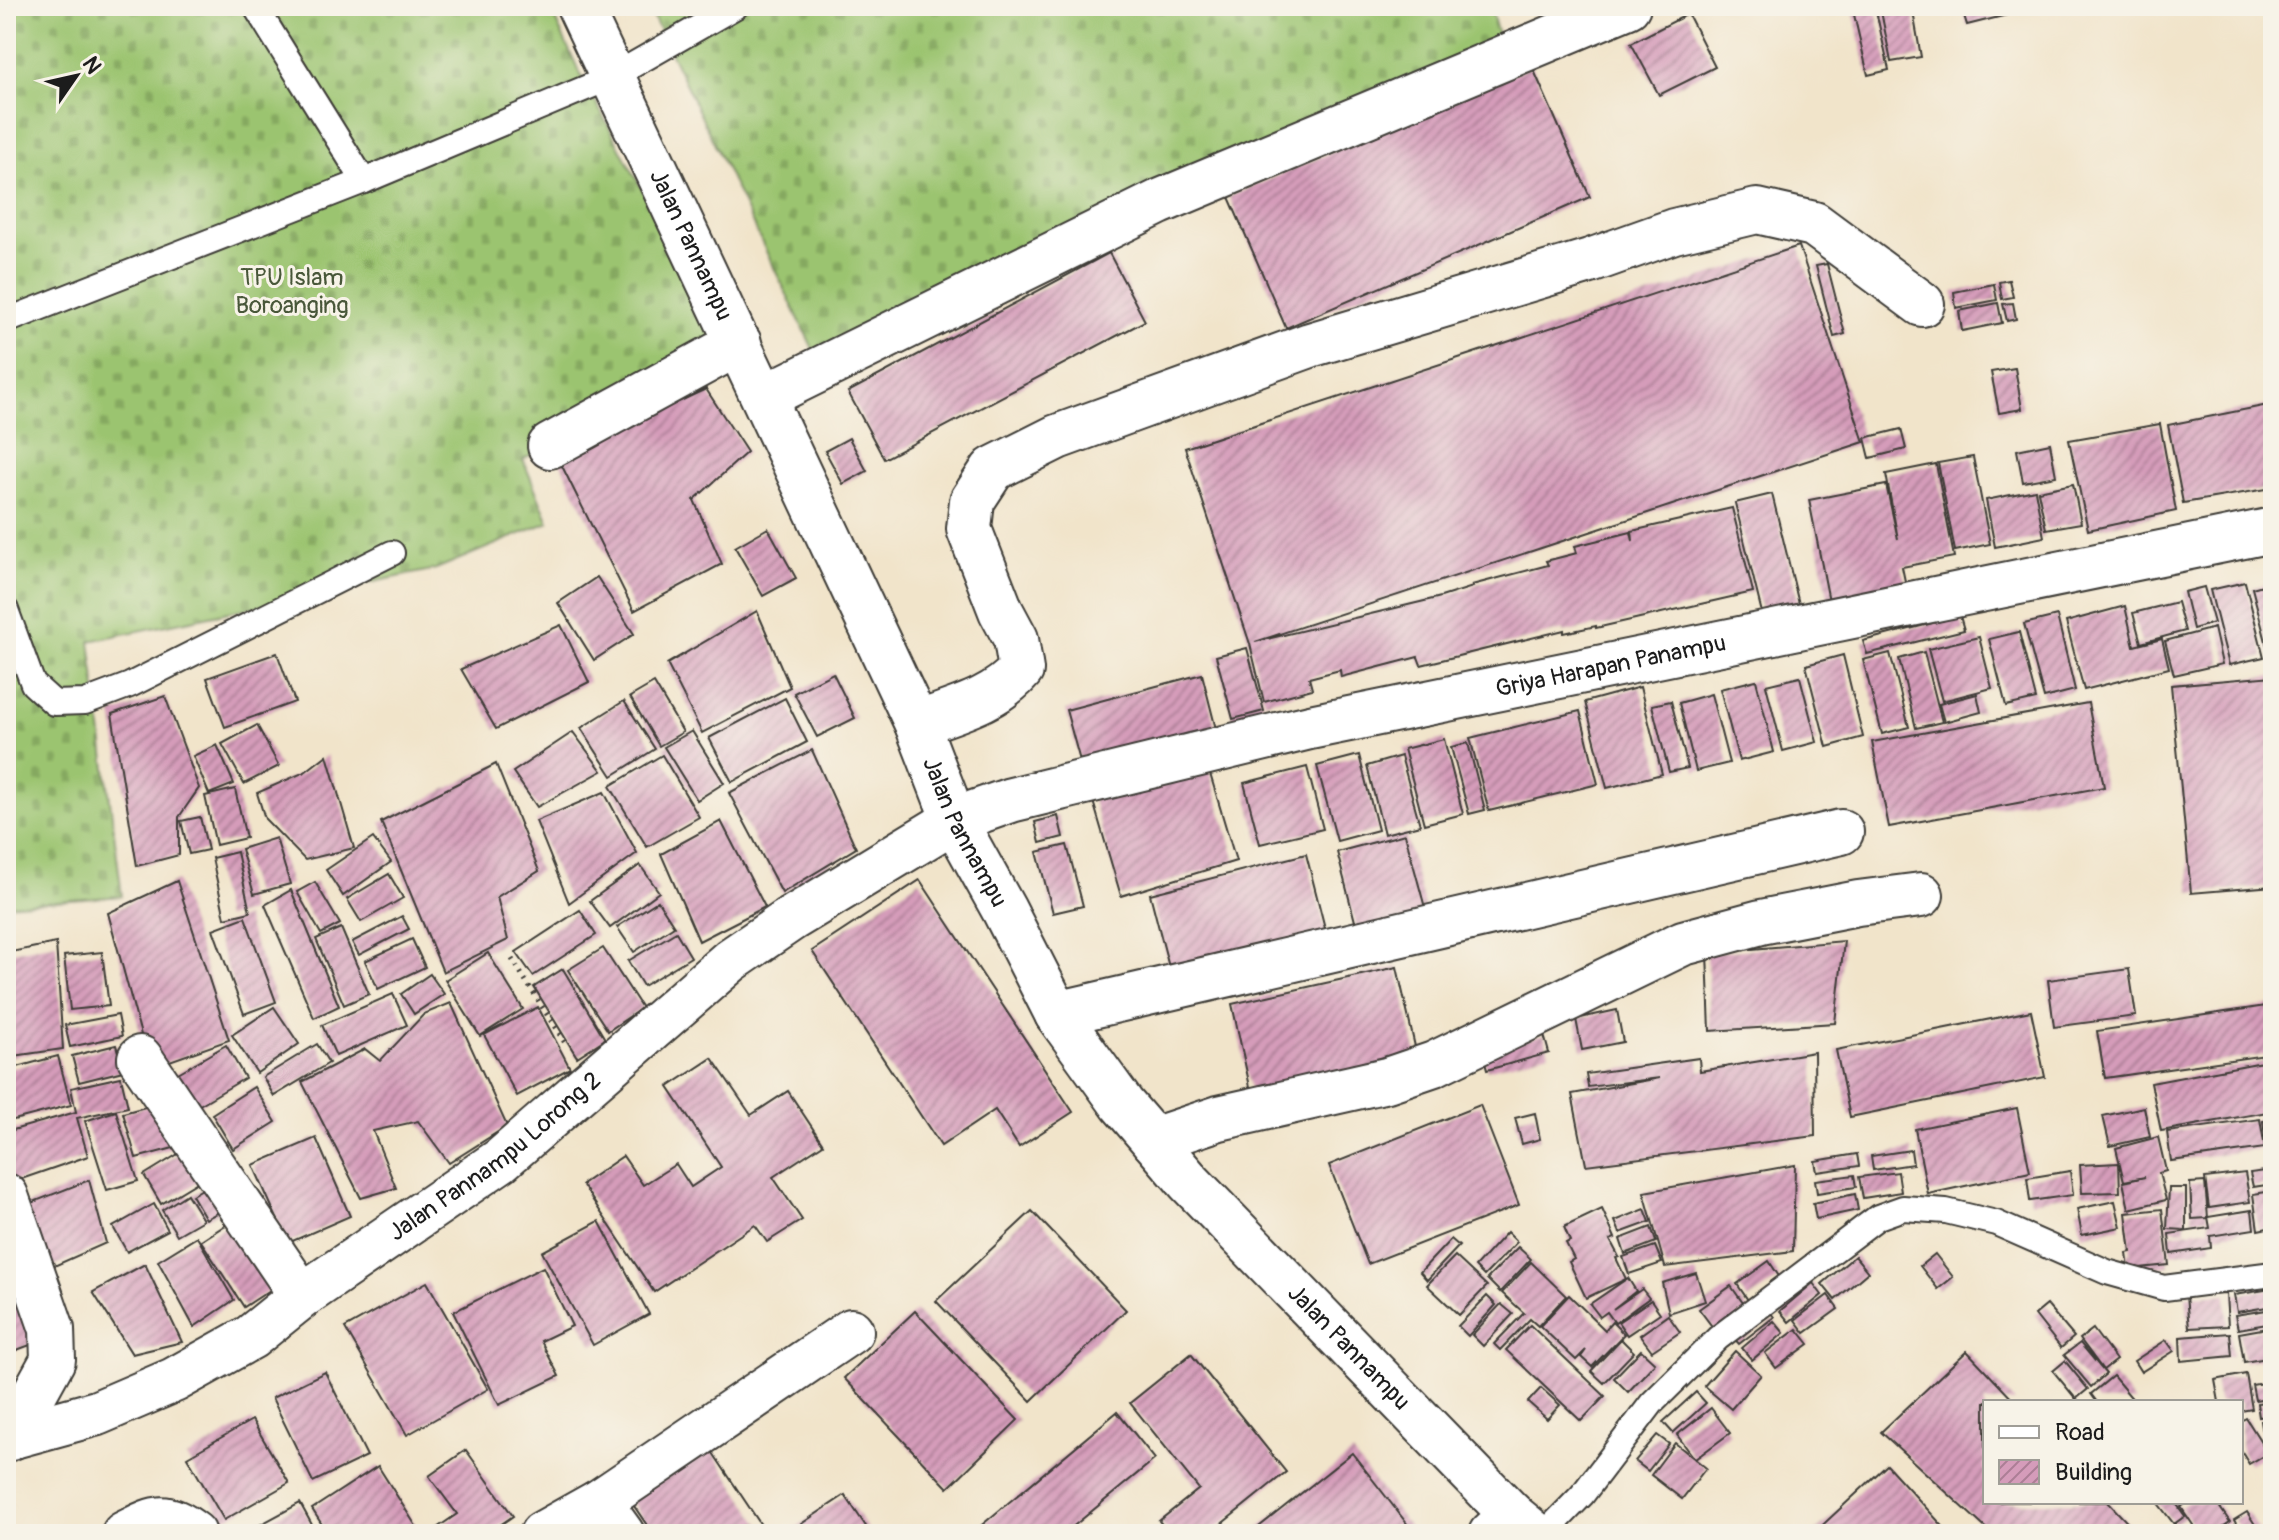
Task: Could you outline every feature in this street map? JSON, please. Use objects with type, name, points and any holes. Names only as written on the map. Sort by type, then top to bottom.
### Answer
[{"type":"street","name":"Jalan Pannampu","points":[[579,6],[917,724],[954,820],[1057,1014],[1122,1104],[1189,1182],[1521,1529]]},
{"type":"street","points":[[764,397],[1159,202],[1628,6]]},
{"type":"street","points":[[917,724],[981,700],[1005,686],[1021,670],[1016,639],[1001,611],[969,529],[972,501],[993,469],[1057,437],[1310,345],[1590,261],[1674,231],[1757,211],[1814,224],[1922,304]]},
{"type":"street","points":[[550,446],[739,343]]},
{"type":"street","name":"Griya Harapan Panampu","points":[[954,820],[1011,800],[1310,727],[2273,530]]},
{"type":"street","name":"Jalan Pannampu Lorong 2","points":[[8,1438],[97,1413],[174,1380],[251,1337],[302,1296],[501,1160],[731,960],[791,919],[954,820]]},
{"type":"street","points":[[1057,1014],[1841,832]]},
{"type":"street","points":[[1153,1140],[1219,1118],[1387,1080],[1434,1064],[1683,943],[1761,922],[1858,903],[1921,895]]},
{"type":"street","points":[[140,1058],[302,1296]]},
{"type":"street","points":[[6,1196],[52,1329],[54,1346],[53,1360],[8,1438]]},
{"type":"street","points":[[542,1534],[610,1518],[851,1331]]},
{"type":"street","points":[[124,1534],[155,1518],[172,1521],[194,1534]]},
{"type":"lane","points":[[255,6],[364,181]]},
{"type":"lane","points":[[6,321],[364,181],[612,77],[736,6]]},
{"type":"lane","points":[[6,610],[33,684],[54,703],[85,702],[130,685],[392,553]]},
{"type":"lane","points":[[1521,1529],[1582,1495],[1652,1403],[1718,1338],[1878,1217],[1903,1208],[1946,1211],[1996,1223],[2107,1272],[2164,1288],[2273,1274]]},
{"type":"path","points":[[512,959],[589,1081]]},
{"type":"green space","name":"TPU Islam Boroanging","points":[[6,6],[549,6],[577,67],[724,344],[523,460],[549,522],[436,569],[90,641],[122,896],[6,905]]},
{"type":"green space","points":[[648,6],[1490,6],[1501,46],[828,380]]},
{"type":"building","points":[[1852,6],[1875,6],[1889,70],[1868,75]]},
{"type":"building","points":[[1880,6],[1912,6],[1921,57],[1891,62]]},
{"type":"building","points":[[1961,6],[2005,6],[2007,15],[1967,25]]},
{"type":"building","points":[[1688,14],[1715,67],[1659,95],[1631,43]]},
{"type":"building","points":[[1532,66],[1590,197],[1286,328],[1229,197]]},
{"type":"building","points":[[1799,246],[1864,442],[1255,642],[1441,597],[1472,585],[1548,565],[1546,561],[1577,553],[1575,546],[1631,532],[1633,541],[1632,531],[1732,508],[1753,592],[1596,628],[1564,633],[1564,630],[1421,665],[1418,657],[1341,677],[1340,670],[1309,678],[1312,689],[1264,702],[1250,644],[1185,448]]},
{"type":"building","points":[[1109,253],[1145,321],[884,459],[848,392]]},
{"type":"building","points":[[1827,264],[1845,334],[1834,337],[1816,266]]},
{"type":"building","points":[[2009,280],[2013,297],[2002,299],[1999,282]]},
{"type":"building","points":[[1994,284],[1997,300],[1956,308],[1954,292]]},
{"type":"building","points":[[1998,303],[2002,323],[1962,331],[1959,311]]},
{"type":"building","points":[[2013,303],[2016,319],[2007,321],[2003,304]]},
{"type":"building","points":[[2015,368],[2022,409],[1999,413],[1991,372]]},
{"type":"building","points":[[706,389],[747,452],[694,500],[722,564],[634,611],[558,458]]},
{"type":"building","points":[[2273,404],[2273,488],[2183,503],[2168,425]]},
{"type":"building","points":[[2160,424],[2176,511],[2088,530],[2069,440]]},
{"type":"building","points":[[1901,429],[1906,449],[1870,458],[1865,438]]},
{"type":"building","points":[[849,438],[867,471],[843,484],[825,451]]},
{"type":"building","points":[[2050,443],[2056,476],[2023,482],[2017,450]]},
{"type":"building","points":[[1973,457],[1990,544],[1955,551],[1938,463]]},
{"type":"building","points":[[1936,464],[1954,557],[1902,567],[1906,586],[1829,601],[1809,500],[1886,485],[1898,539],[1886,474]]},
{"type":"building","points":[[2073,484],[2081,523],[2046,529],[2038,491]]},
{"type":"building","points":[[2035,490],[2044,537],[1995,547],[1986,500]]},
{"type":"building","points":[[1772,494],[1799,604],[1762,613],[1735,503]]},
{"type":"building","points":[[768,528],[796,578],[763,596],[735,547]]},
{"type":"building","points":[[597,577],[634,634],[594,660],[558,603]]},
{"type":"building","points":[[2245,582],[2264,657],[2229,665],[2210,590]]},
{"type":"building","points":[[2273,582],[2273,652],[2269,653],[2252,588]]},
{"type":"building","points":[[2204,587],[2214,623],[2193,629],[2184,592]]},
{"type":"building","points":[[2177,602],[2185,631],[2141,643],[2133,613]]},
{"type":"building","points":[[2125,606],[2134,646],[2162,639],[2169,668],[2084,690],[2066,622]]},
{"type":"building","points":[[757,611],[790,687],[702,733],[667,664]]},
{"type":"building","points":[[1960,616],[1964,630],[1867,654],[1863,641]]},
{"type":"building","points":[[2057,616],[2075,690],[2044,698],[2024,624]]},
{"type":"building","points":[[561,625],[589,682],[496,729],[461,669]]},
{"type":"building","points":[[2214,628],[2222,664],[2174,675],[2165,641]]},
{"type":"building","points":[[2019,632],[2036,699],[2006,706],[1989,639]]},
{"type":"building","points":[[1979,637],[1992,688],[1942,701],[1928,649]]},
{"type":"building","points":[[1247,648],[1264,711],[1233,719],[1216,656]]},
{"type":"building","points":[[1924,652],[1942,722],[1916,728],[1899,659]]},
{"type":"building","points":[[277,653],[295,702],[225,727],[207,678]]},
{"type":"building","points":[[1890,653],[1909,727],[1882,734],[1863,660]]},
{"type":"building","points":[[1843,655],[1863,737],[1827,747],[1806,665]]},
{"type":"building","points":[[833,673],[855,718],[817,737],[794,693]]},
{"type":"building","points":[[1202,674],[1218,737],[1083,772],[1066,710]]},
{"type":"building","points":[[2273,676],[2273,886],[2191,893],[2171,685]]},
{"type":"building","points":[[1800,677],[1817,742],[1783,751],[1766,685]]},
{"type":"building","points":[[1756,680],[1774,752],[1739,761],[1720,689]]},
{"type":"building","points":[[654,683],[683,732],[659,746],[630,697]]},
{"type":"building","points":[[1640,687],[1662,774],[1607,788],[1585,702]]},
{"type":"building","points":[[1711,694],[1729,763],[1696,771],[1679,703]]},
{"type":"building","points":[[1977,694],[1981,712],[1944,722],[1939,704]]},
{"type":"building","points":[[165,696],[199,788],[179,817],[179,855],[137,866],[112,714]]},
{"type":"building","points":[[785,698],[807,742],[732,782],[709,738]]},
{"type":"building","points":[[624,701],[655,749],[612,776],[581,728]]},
{"type":"building","points":[[1671,701],[1688,768],[1669,772],[1652,705]]},
{"type":"building","points":[[2088,703],[2104,787],[1889,827],[1872,742]]},
{"type":"building","points":[[1580,711],[1598,784],[1489,811],[1470,738]]},
{"type":"building","points":[[257,725],[279,766],[244,784],[222,744]]},
{"type":"building","points":[[692,731],[724,783],[697,800],[664,747]]},
{"type":"building","points":[[573,732],[602,771],[537,807],[513,772]]},
{"type":"building","points":[[1444,739],[1463,814],[1424,824],[1404,749]]},
{"type":"building","points":[[1468,743],[1485,810],[1469,814],[1451,747]]},
{"type":"building","points":[[217,745],[234,784],[209,794],[193,756]]},
{"type":"building","points":[[812,750],[856,848],[782,893],[729,793]]},
{"type":"building","points":[[327,755],[354,848],[305,860],[265,819],[257,793],[305,772]]},
{"type":"building","points":[[662,755],[699,817],[647,847],[610,786]]},
{"type":"building","points":[[1359,755],[1378,830],[1337,841],[1317,766]]},
{"type":"building","points":[[1401,756],[1420,825],[1384,834],[1367,766]]},
{"type":"building","points":[[1205,757],[1236,861],[1121,896],[1090,791]]},
{"type":"building","points":[[496,764],[539,871],[497,897],[508,940],[443,972],[381,822]]},
{"type":"building","points":[[1307,767],[1323,829],[1260,844],[1244,783]]},
{"type":"building","points":[[235,789],[246,838],[216,845],[205,796]]},
{"type":"building","points":[[604,792],[637,853],[569,903],[536,821]]},
{"type":"building","points":[[1058,816],[1063,837],[1040,843],[1035,822]]},
{"type":"building","points":[[200,817],[208,850],[189,854],[181,821]]},
{"type":"building","points":[[721,821],[765,907],[699,941],[661,854]]},
{"type":"building","points":[[1405,834],[1427,915],[1358,933],[1337,852]]},
{"type":"building","points":[[276,838],[290,884],[254,894],[241,849]]},
{"type":"building","points":[[373,838],[391,862],[343,896],[326,870]]},
{"type":"building","points":[[1067,845],[1083,906],[1053,913],[1037,852]]},
{"type":"building","points":[[237,852],[250,912],[225,918],[212,858]]},
{"type":"building","points":[[1306,854],[1327,936],[1171,975],[1150,894]]},
{"type":"building","points":[[640,865],[659,892],[610,928],[590,901]]},
{"type":"building","points":[[389,874],[403,898],[361,922],[347,899]]},
{"type":"building","points":[[920,880],[1073,1112],[1019,1147],[995,1110],[941,1146],[812,951]]},
{"type":"building","points":[[177,881],[229,1040],[150,1068],[108,913]]},
{"type":"building","points":[[315,882],[340,924],[321,934],[297,892]]},
{"type":"building","points":[[291,890],[339,1006],[314,1018],[265,905]]},
{"type":"building","points":[[658,901],[674,926],[634,952],[617,927]]},
{"type":"building","points":[[580,910],[596,935],[533,976],[516,952]]},
{"type":"building","points":[[402,916],[409,929],[359,955],[352,942]]},
{"type":"building","points":[[245,917],[276,1002],[244,1014],[213,929]]},
{"type":"building","points":[[341,928],[369,994],[344,1005],[316,939]]},
{"type":"building","points":[[676,932],[691,957],[643,986],[628,961]]},
{"type":"building","points":[[412,939],[425,967],[378,989],[365,961]]},
{"type":"building","points":[[1844,941],[1835,1023],[1710,1031],[1707,953]]},
{"type":"building","points":[[56,943],[63,1049],[6,1057],[6,953]]},
{"type":"building","points":[[603,948],[642,1008],[608,1031],[568,970]]},
{"type":"building","points":[[102,952],[109,1006],[70,1010],[64,956]]},
{"type":"building","points":[[488,953],[523,1009],[480,1036],[445,980]]},
{"type":"building","points":[[1397,967],[1418,1060],[1252,1096],[1232,1004]]},
{"type":"building","points":[[563,969],[605,1039],[577,1057],[534,987]]},
{"type":"building","points":[[2129,969],[2136,1016],[2054,1027],[2048,980]]},
{"type":"building","points":[[430,974],[444,994],[414,1014],[401,994]]},
{"type":"building","points":[[393,994],[407,1025],[336,1056],[322,1025]]},
{"type":"building","points":[[451,1003],[507,1126],[449,1163],[418,1121],[373,1131],[396,1188],[361,1198],[302,1082],[365,1049],[380,1061],[424,1014]]},
{"type":"building","points":[[2273,1005],[2273,1054],[2105,1078],[2097,1031]]},
{"type":"building","points":[[274,1007],[299,1044],[257,1073],[232,1035]]},
{"type":"building","points":[[538,1007],[570,1068],[517,1096],[484,1035]]},
{"type":"building","points":[[1617,1010],[1623,1042],[1582,1050],[1576,1019]]},
{"type":"building","points":[[2031,1011],[2045,1077],[1850,1117],[1836,1050]]},
{"type":"building","points":[[118,1015],[122,1036],[70,1047],[65,1025]]},
{"type":"building","points":[[1544,1035],[1549,1053],[1487,1070],[1482,1052]]},
{"type":"building","points":[[317,1044],[329,1063],[274,1096],[263,1077]]},
{"type":"building","points":[[116,1045],[123,1071],[79,1082],[72,1056]]},
{"type":"building","points":[[226,1045],[245,1078],[186,1113],[166,1080]]},
{"type":"building","points":[[1814,1052],[1815,1136],[1586,1165],[1572,1094],[1660,1078],[1588,1087],[1586,1074],[1699,1058],[1700,1071]]},
{"type":"building","points":[[58,1056],[71,1105],[6,1122],[6,1070]]},
{"type":"building","points":[[712,1058],[751,1115],[788,1091],[823,1144],[773,1177],[802,1220],[767,1242],[755,1225],[654,1292],[582,1184],[623,1156],[643,1185],[676,1164],[691,1187],[721,1167],[668,1087]]},
{"type":"building","points":[[2273,1060],[2273,1111],[2161,1131],[2151,1083]]},
{"type":"building","points":[[121,1077],[128,1107],[77,1118],[88,1156],[10,1183],[6,1168],[6,1132],[76,1112],[71,1088]]},
{"type":"building","points":[[254,1087],[276,1122],[233,1149],[212,1114]]},
{"type":"building","points":[[168,1101],[181,1146],[136,1158],[123,1113]]},
{"type":"building","points":[[1480,1105],[1519,1205],[1368,1264],[1329,1165]]},
{"type":"building","points":[[2144,1107],[2150,1137],[2110,1146],[2103,1116]]},
{"type":"building","points":[[2017,1108],[2030,1172],[1928,1194],[1915,1129]]},
{"type":"building","points":[[116,1111],[138,1181],[107,1190],[85,1121]]},
{"type":"building","points":[[1535,1113],[1540,1139],[1522,1144],[1515,1118]]},
{"type":"building","points":[[2260,1119],[2265,1148],[2171,1161],[2167,1132]]},
{"type":"building","points":[[2273,1119],[2273,1165],[2269,1165],[2263,1121]]},
{"type":"building","points":[[2158,1137],[2166,1171],[2159,1173],[2166,1200],[2129,1209],[2123,1182],[2145,1177],[2124,1181],[2116,1148]]},
{"type":"building","points":[[316,1138],[350,1216],[288,1243],[253,1165]]},
{"type":"building","points":[[196,1143],[214,1172],[161,1204],[144,1175]]},
{"type":"building","points":[[1911,1150],[1913,1164],[1873,1170],[1871,1156]]},
{"type":"building","points":[[1857,1154],[1859,1166],[1817,1172],[1815,1161]]},
{"type":"building","points":[[2119,1163],[2120,1192],[2082,1193],[2080,1165]]},
{"type":"building","points":[[1795,1165],[1793,1251],[1665,1267],[1644,1192]]},
{"type":"building","points":[[2273,1170],[2273,1184],[2253,1187],[2250,1173]]},
{"type":"building","points":[[2070,1171],[2073,1195],[2030,1201],[2027,1178]]},
{"type":"building","points":[[1898,1172],[1901,1192],[1863,1198],[1859,1177]]},
{"type":"building","points":[[2245,1173],[2250,1202],[2209,1208],[2205,1178]]},
{"type":"building","points":[[1854,1175],[1856,1187],[1817,1193],[1815,1180]]},
{"type":"building","points":[[89,1180],[106,1243],[43,1271],[18,1208]]},
{"type":"building","points":[[218,1180],[232,1205],[206,1219],[192,1195]]},
{"type":"building","points":[[2205,1182],[2208,1218],[2192,1219],[2190,1183]]},
{"type":"building","points":[[2169,1188],[2186,1188],[2186,1230],[2167,1229]]},
{"type":"building","points":[[2273,1191],[2273,1227],[2258,1230],[2253,1194]]},
{"type":"building","points":[[187,1194],[203,1220],[177,1235],[162,1210]]},
{"type":"building","points":[[1855,1194],[1858,1210],[1816,1219],[1813,1203]]},
{"type":"building","points":[[2115,1201],[2121,1227],[2082,1235],[2077,1209]]},
{"type":"building","points":[[154,1204],[168,1230],[127,1252],[113,1227]]},
{"type":"building","points":[[1602,1209],[1615,1238],[1610,1240],[1626,1279],[1586,1298],[1569,1262],[1574,1259],[1566,1243],[1570,1241],[1564,1227]]},
{"type":"building","points":[[1645,1209],[1650,1222],[1620,1233],[1615,1221]]},
{"type":"building","points":[[2162,1209],[2169,1265],[2129,1269],[2127,1253],[2131,1252],[2126,1213]]},
{"type":"building","points":[[2252,1210],[2254,1229],[2210,1236],[2211,1248],[2171,1254],[2169,1234],[2210,1228],[2208,1217]]},
{"type":"building","points":[[1032,1211],[1126,1310],[1031,1401],[936,1301]]},
{"type":"building","points":[[244,1213],[287,1279],[244,1307],[201,1241]]},
{"type":"building","points":[[599,1221],[649,1314],[593,1345],[542,1252]]},
{"type":"building","points":[[1651,1227],[1656,1242],[1625,1254],[1620,1239]]},
{"type":"building","points":[[1507,1232],[1517,1242],[1484,1276],[1475,1267]]},
{"type":"building","points":[[197,1237],[234,1300],[194,1327],[158,1261]]},
{"type":"building","points":[[1451,1239],[1459,1246],[1427,1280],[1420,1272]]},
{"type":"building","points":[[1655,1246],[1662,1263],[1629,1274],[1623,1257]]},
{"type":"building","points":[[1518,1247],[1531,1259],[1500,1292],[1487,1279]]},
{"type":"building","points":[[6,1248],[41,1341],[6,1354]]},
{"type":"building","points":[[1935,1254],[1953,1277],[1938,1289],[1920,1266]]},
{"type":"building","points":[[1455,1256],[1487,1286],[1459,1315],[1427,1285]]},
{"type":"building","points":[[1855,1256],[1868,1272],[1835,1300],[1822,1284]]},
{"type":"building","points":[[1769,1261],[1780,1278],[1748,1300],[1737,1284]]},
{"type":"building","points":[[1531,1262],[1566,1296],[1538,1326],[1530,1319],[1500,1350],[1494,1344],[1524,1313],[1502,1293]]},
{"type":"building","points":[[145,1264],[182,1342],[132,1354],[93,1292]]},
{"type":"building","points":[[543,1267],[572,1326],[541,1341],[559,1376],[499,1405],[453,1312]]},
{"type":"building","points":[[1696,1273],[1705,1301],[1669,1313],[1662,1283]]},
{"type":"building","points":[[1628,1278],[1636,1291],[1613,1309],[1642,1289],[1649,1298],[1615,1323],[1607,1312],[1600,1317],[1590,1304]]},
{"type":"building","points":[[427,1282],[488,1389],[407,1435],[345,1328]]},
{"type":"building","points":[[1813,1283],[1822,1295],[1789,1322],[1780,1311]]},
{"type":"building","points":[[1731,1286],[1748,1310],[1717,1333],[1699,1309]]},
{"type":"building","points":[[2271,1289],[2273,1306],[2237,1312],[2234,1295]]},
{"type":"building","points":[[2226,1294],[2228,1326],[2189,1328],[2186,1296]]},
{"type":"building","points":[[1569,1295],[1605,1330],[1612,1322],[1624,1334],[1592,1367],[1581,1357],[1586,1350],[1576,1360],[1540,1326]]},
{"type":"building","points":[[1828,1295],[1838,1309],[1805,1333],[1795,1320]]},
{"type":"building","points":[[1487,1296],[1496,1305],[1468,1336],[1458,1326]]},
{"type":"building","points":[[1651,1300],[1660,1313],[1627,1335],[1618,1322]]},
{"type":"building","points":[[1501,1304],[1513,1314],[1483,1346],[1472,1335]]},
{"type":"building","points":[[2047,1305],[2074,1337],[2061,1348],[2035,1315]]},
{"type":"building","points":[[1766,1307],[1774,1317],[1739,1344],[1731,1335]]},
{"type":"building","points":[[2273,1309],[2273,1323],[2238,1329],[2235,1315]]},
{"type":"building","points":[[915,1311],[1018,1420],[948,1488],[844,1378]]},
{"type":"building","points":[[1668,1315],[1680,1332],[1652,1351],[1640,1335]]},
{"type":"building","points":[[1774,1321],[1784,1333],[1752,1360],[1742,1348]]},
{"type":"building","points":[[1530,1325],[1605,1396],[1581,1421],[1506,1350]]},
{"type":"building","points":[[2273,1327],[2273,1357],[2244,1362],[2239,1333]]},
{"type":"building","points":[[1797,1329],[1809,1344],[1776,1368],[1765,1353]]},
{"type":"building","points":[[2093,1329],[2116,1360],[2103,1370],[2080,1339]]},
{"type":"building","points":[[2230,1333],[2232,1356],[2181,1361],[2180,1337]]},
{"type":"building","points":[[1621,1339],[1634,1352],[1604,1383],[1591,1371]]},
{"type":"building","points":[[2166,1340],[2174,1351],[2141,1372],[2134,1361]]},
{"type":"building","points":[[2080,1343],[2106,1374],[2091,1387],[2064,1355]]},
{"type":"building","points":[[1641,1350],[1655,1363],[1628,1392],[1614,1378]]},
{"type":"building","points":[[1735,1351],[1761,1375],[1731,1409],[1704,1386]]},
{"type":"building","points":[[1967,1351],[2013,1400],[1983,1400],[1983,1504],[2110,1504],[2138,1534],[1992,1534],[1881,1432]]},
{"type":"building","points":[[1191,1354],[1286,1472],[1209,1534],[1170,1534],[1159,1521],[1199,1489],[1130,1403]]},
{"type":"building","points":[[2065,1361],[2088,1389],[2076,1399],[2053,1371]]},
{"type":"building","points":[[6,1368],[17,1401],[6,1405]]},
{"type":"building","points":[[325,1372],[367,1456],[313,1482],[272,1398]]},
{"type":"building","points":[[2246,1374],[2252,1409],[2243,1411],[2243,1400],[2219,1400],[2215,1380]]},
{"type":"building","points":[[2113,1376],[2133,1400],[2096,1400],[2091,1394]]},
{"type":"building","points":[[2273,1381],[2273,1397],[2255,1400],[2252,1385]]},
{"type":"building","points":[[1541,1388],[1560,1405],[1547,1419],[1528,1402]]},
{"type":"building","points":[[1696,1392],[1706,1403],[1673,1433],[1663,1422]]},
{"type":"building","points":[[2273,1401],[2273,1415],[2259,1417],[2257,1403]]},
{"type":"building","points":[[1711,1408],[1730,1433],[1695,1459],[1677,1435]]},
{"type":"building","points":[[1117,1412],[1155,1459],[1064,1534],[971,1534]]},
{"type":"building","points":[[2246,1418],[2268,1453],[2249,1464],[2243,1454],[2243,1420]]},
{"type":"building","points":[[252,1420],[289,1483],[224,1520],[187,1457]]},
{"type":"building","points":[[2273,1420],[2273,1431],[2263,1433],[2261,1421]]},
{"type":"building","points":[[1657,1435],[1669,1444],[1648,1471],[1635,1461]]},
{"type":"building","points":[[2273,1435],[2273,1451],[2269,1451],[2267,1436]]},
{"type":"building","points":[[1675,1443],[1706,1468],[1682,1499],[1651,1475]]},
{"type":"building","points":[[709,1447],[761,1525],[747,1534],[653,1534],[630,1500]]},
{"type":"building","points":[[466,1450],[513,1516],[487,1534],[432,1534],[457,1514],[429,1476]]},
{"type":"building","points":[[1352,1453],[1415,1534],[1250,1534]]},
{"type":"building","points":[[1887,1465],[1950,1534],[1813,1534]]},
{"type":"building","points":[[378,1466],[421,1534],[328,1534],[312,1509]]},
{"type":"building","points":[[845,1495],[871,1534],[786,1534]]},
{"type":"building","points":[[300,1503],[317,1534],[243,1534]]},
{"type":"building","points":[[2159,1504],[2176,1504],[2185,1516],[2174,1524]]},
{"type":"building","points":[[2185,1504],[2217,1504],[2230,1522],[2212,1534],[2199,1534],[2181,1507]]},
{"type":"building","points":[[2247,1512],[2261,1534],[2242,1534],[2234,1520]]}]
